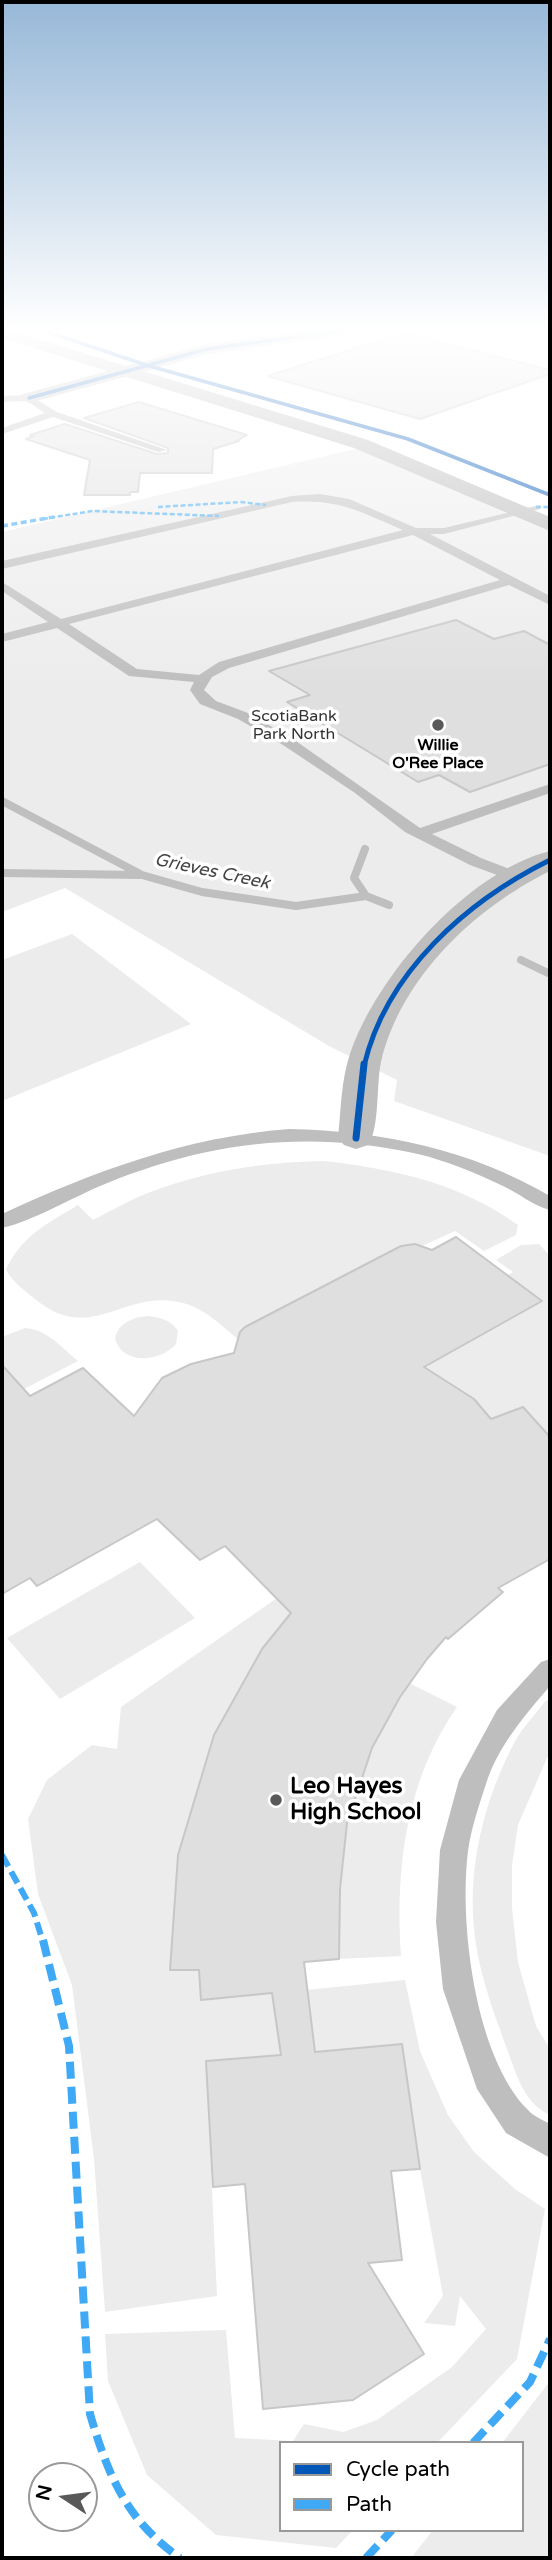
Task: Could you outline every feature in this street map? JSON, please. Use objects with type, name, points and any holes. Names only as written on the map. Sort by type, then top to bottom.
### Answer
[{"type":"main road","points":[[369,447],[550,525]]},
{"type":"main road","points":[[376,447],[461,472],[506,504]]},
{"type":"street","points":[[356,1138],[367,1055],[383,1016],[403,979],[463,917],[514,876],[550,860]]},
{"type":"lane","points":[[154,447],[162,450]]},
{"type":"lane","points":[[2,565],[292,499],[320,498],[345,501],[414,531],[550,601]]},
{"type":"lane","points":[[2,638],[414,531],[444,531],[506,504]]},
{"type":"lane","points":[[414,531],[427,522],[438,519]]},
{"type":"lane","points":[[509,581],[212,669],[201,679],[197,693],[217,708],[241,714],[337,775],[378,807],[420,833],[483,866],[514,876]]},
{"type":"lane","points":[[2,586],[134,673],[201,679]]},
{"type":"lane","points":[[420,833],[550,788]]},
{"type":"lane","points":[[2,1222],[132,1166],[202,1145],[253,1137],[304,1135],[356,1138],[467,1161],[527,1189],[550,1204]]},
{"type":"lane","points":[[550,1669],[506,1718],[473,1780],[454,1850],[451,1922],[458,1989],[488,2079],[517,2122],[550,2142]]},
{"type":"green space","name":"ScotiaBank Park North","points":[[369,447],[550,525],[550,1156],[394,1101],[397,1080],[329,1046],[65,888],[2,912],[2,532]]},
{"type":"green space","points":[[72,934],[191,1024],[2,1101],[2,960]]},
{"type":"green space","points":[[324,1161],[376,1168],[450,1188],[473,1198],[518,1225],[516,1235],[484,1251],[455,1231],[422,1246],[401,1246],[245,1327],[240,1332],[241,1342],[207,1314],[183,1303],[162,1300],[143,1302],[91,1317],[74,1317],[55,1312],[23,1289],[6,1269],[28,1239],[78,1205],[93,1220],[148,1193],[197,1177],[260,1165]]},
{"type":"green space","points":[[539,1244],[550,1256],[550,1442],[513,1456],[387,1388],[541,1301],[508,1275],[513,1272],[496,1260],[521,1245]]},
{"type":"green space","points":[[149,1316],[166,1320],[175,1327],[178,1331],[176,1344],[161,1355],[152,1357],[133,1357],[125,1353],[115,1338],[120,1328],[133,1319]]},
{"type":"green space","points":[[25,1328],[47,1335],[78,1361],[24,1389],[17,1382],[2,1390],[2,1337]]},
{"type":"green space","points":[[140,1562],[195,1618],[60,1699],[7,1638]]},
{"type":"green space","points":[[307,1577],[314,1585],[262,1649],[214,1735],[178,1855],[170,1970],[199,1970],[202,2000],[288,1992],[281,2055],[206,2061],[217,2296],[105,2312],[94,2159],[72,1985],[38,1894],[28,1819],[47,1780],[92,1745],[117,1749],[121,1707]]},
{"type":"green space","points":[[409,1683],[457,1707],[426,1764],[408,1826],[400,1890],[401,1956],[339,1959],[341,1875],[351,1807],[372,1751]]},
{"type":"green space","points":[[546,1700],[550,1702],[550,1751],[518,1825],[512,1865],[512,1908],[518,1962],[536,2026],[550,2049],[550,2115],[532,2102],[520,2083],[494,2014],[481,1971],[473,1905],[473,1881],[480,1835],[493,1790],[515,1741]]},
{"type":"green space","points":[[405,1980],[420,2051],[448,2115],[474,2152],[515,2189],[545,2209],[517,2359],[439,2441],[293,2441],[304,2424],[343,2432],[377,2420],[452,2367],[486,2329],[460,2296],[455,2326],[424,2323],[443,2296],[420,2169],[402,2045],[315,2052],[306,1990]]},
{"type":"green space","points":[[226,2330],[235,2438],[293,2441],[279,2441],[279,2532],[351,2532],[336,2548],[216,2535],[147,2475],[108,2381],[105,2334]]},
{"type":"green space","points":[[550,2381],[550,2558],[411,2558],[431,2532],[524,2532],[524,2441],[504,2441]]},
{"type":"building","points":[[52,447],[137,447],[157,454],[168,453],[168,448],[218,447],[213,449],[212,473],[140,473],[138,492],[130,492],[130,495],[84,495],[90,460]]},
{"type":"building","name":"Willie O'Ree Place","points":[[456,620],[494,639],[524,631],[550,645],[550,764],[470,792],[439,775],[418,782],[287,702],[310,695],[269,671]]},
{"type":"building","name":"Leo Hayes High School","points":[[456,1237],[542,1301],[424,1367],[474,1399],[491,1419],[523,1407],[550,1437],[550,1559],[498,1588],[503,1592],[448,1639],[446,1637],[400,1697],[372,1748],[347,1823],[340,1889],[339,1959],[304,1962],[315,2052],[402,2044],[420,2169],[391,2171],[402,2260],[368,2263],[424,2354],[353,2400],[263,2409],[245,2184],[213,2187],[206,2061],[281,2055],[272,1993],[201,2000],[199,1970],[170,1970],[178,1855],[214,1735],[262,1649],[291,1613],[225,1546],[200,1560],[157,1519],[37,1586],[30,1578],[2,1594],[2,1365],[30,1396],[83,1368],[134,1416],[162,1378],[191,1364],[234,1353],[240,1332],[245,1327],[401,1246],[415,1244],[432,1250]]},
{"type":"waterway","name":"Grieves Creek","points":[[2,801],[142,875],[202,892],[296,906],[366,896]]},
{"type":"waterway","points":[[365,849],[354,878],[366,896]]},
{"type":"waterway","points":[[2,873],[139,875]]},
{"type":"waterway","name":"Grieves Creek","points":[[366,896],[389,905]]},
{"type":"waterway","name":"Grieves Creek","points":[[521,960],[550,974]]},
{"type":"marked path","points":[[158,507],[241,502],[266,505]]},
{"type":"marked path","points":[[536,507],[550,507]]},
{"type":"marked path","points":[[2,526],[92,511],[219,516]]},
{"type":"marked path","points":[[2,1855],[34,1913],[52,1969],[69,2046],[90,2414],[106,2461],[127,2504],[150,2535],[180,2558]]},
{"type":"marked path","points":[[475,2441],[530,2382],[550,2339]]},
{"type":"marked path","points":[[366,2558],[390,2532]]},
{"type":"cycle path","points":[[432,447],[550,495]]},
{"type":"cycle path","points":[[356,1138],[364,1063],[380,1022],[396,992],[416,964],[464,914],[520,875],[550,860]]},
{"type":"place","name":"Willie O'Ree Place","points":[[438,725]]},
{"type":"place","name":"Leo Hayes High School","points":[[276,1800]]}]
